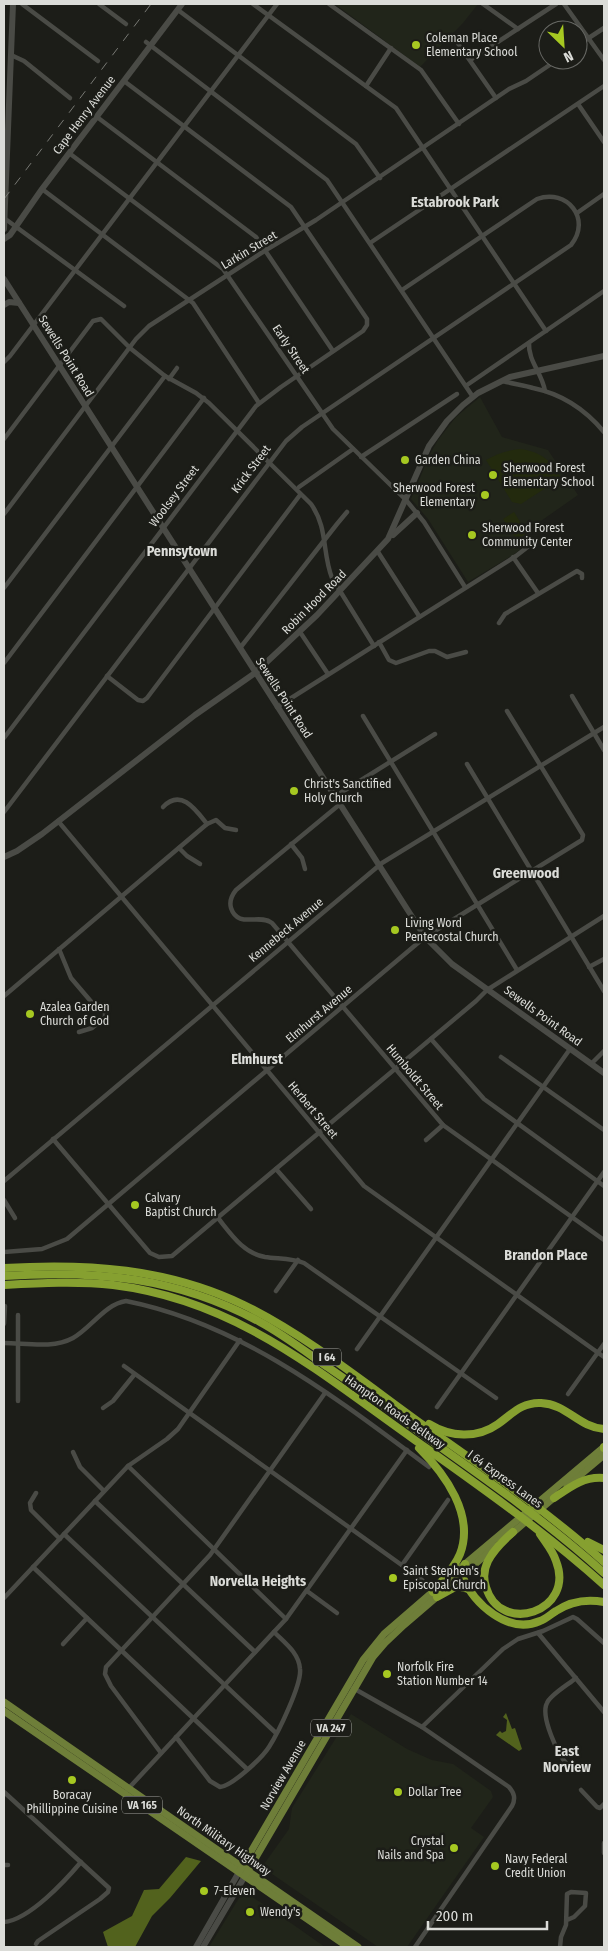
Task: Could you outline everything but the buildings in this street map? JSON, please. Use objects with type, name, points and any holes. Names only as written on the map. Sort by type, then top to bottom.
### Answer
[{"type":"highway","name":"Hampton Roads Beltway","points":[[4,1268],[61,1265],[104,1267],[168,1278],[209,1291],[242,1305],[281,1326],[415,1419],[568,1530],[604,1562]]},
{"type":"highway","name":"I 64 Express Lanes","points":[[4,1276],[63,1273],[128,1278],[196,1294],[246,1315],[297,1345],[520,1503],[604,1573]]},
{"type":"highway","name":"Hampton Roads Beltway","points":[[4,1286],[62,1282],[112,1285],[167,1296],[203,1307],[243,1324],[277,1343],[404,1432],[535,1527],[604,1585]]},
{"type":"highway","points":[[415,1419],[443,1431],[466,1435],[482,1432],[495,1426],[523,1406],[542,1403],[562,1409],[586,1425],[604,1429]]},
{"type":"highway","points":[[404,1432],[444,1476],[457,1501],[464,1526],[464,1540],[458,1559],[435,1594]]},
{"type":"highway","points":[[550,1495],[582,1480],[604,1478]]},
{"type":"highway","points":[[510,1529],[488,1561],[484,1571],[485,1585],[493,1601],[502,1608],[514,1613],[531,1613],[551,1601],[557,1590],[560,1578],[554,1555],[535,1527]]},
{"type":"highway","points":[[568,1530],[593,1546],[604,1550]]},
{"type":"highway","points":[[465,1564],[462,1576],[471,1590],[494,1615],[506,1622],[521,1624],[540,1621],[563,1607],[578,1602],[604,1602]]},
{"type":"highway","points":[[435,1594],[457,1586],[471,1590]]},
{"type":"main road","points":[[4,228],[6,122],[13,4]]},
{"type":"main road","name":"Cape Henry Avenue","points":[[4,240],[10,235],[42,189],[124,81],[149,44],[180,7]]},
{"type":"main road","name":"Sewells Point Road","points":[[4,279],[425,937],[452,964],[604,1074]]},
{"type":"main road","points":[[4,304],[9,302],[19,303]]},
{"type":"main road","name":"Robin Hood Road","points":[[4,857],[17,851],[58,821],[210,703],[255,674],[300,632],[378,552],[388,539],[435,437],[455,412],[473,396],[502,380],[604,356]]},
{"type":"main road","points":[[388,539],[417,513]]},
{"type":"main road","name":"Norview Avenue","points":[[203,1947],[351,1686],[362,1660],[376,1643],[435,1594],[465,1564],[510,1529],[604,1447]]},
{"type":"main road","name":"Norview Avenue","points":[[550,1495],[604,1455]]},
{"type":"main road","name":"Norview Avenue","points":[[435,1594],[462,1576],[510,1529]]},
{"type":"main road","name":"North Military Highway","points":[[4,1702],[348,1947]]},
{"type":"main road","name":"North Military Highway","points":[[4,1711],[127,1791]]},
{"type":"main road","name":"Norview Avenue","points":[[196,1947],[244,1872]]},
{"type":"main road","name":"North Military Highway","points":[[244,1872],[358,1947]]},
{"type":"street","points":[[22,4],[98,61]]},
{"type":"street","points":[[99,4],[126,24]]},
{"type":"street","points":[[253,4],[396,108],[546,330]]},
{"type":"street","points":[[4,362],[277,4]]},
{"type":"street","points":[[329,4],[425,74],[459,124]]},
{"type":"street","points":[[483,4],[518,29]]},
{"type":"street","points":[[470,60],[556,4]]},
{"type":"street","points":[[564,4],[604,60]]},
{"type":"street","points":[[180,7],[356,144],[380,178]]},
{"type":"street","points":[[589,38],[604,28]]},
{"type":"street","points":[[457,42],[496,98]]},
{"type":"street","points":[[149,44],[324,176],[473,396]]},
{"type":"street","points":[[366,86],[391,48]]},
{"type":"street","points":[[11,54],[24,61],[70,98]]},
{"type":"street","name":"Larkin Street","points":[[4,514],[130,348],[149,326],[188,299],[343,203],[496,98],[541,70]]},
{"type":"street","points":[[124,81],[290,206],[305,227]]},
{"type":"street","points":[[370,243],[604,86]]},
{"type":"street","points":[[578,104],[604,142]]},
{"type":"street","points":[[97,117],[256,238],[334,351]]},
{"type":"street","name":"Early Street","points":[[70,152],[228,274],[296,376],[337,433],[417,513],[465,587]]},
{"type":"street","points":[[42,189],[193,303],[260,403]]},
{"type":"street","points":[[402,290],[482,235],[542,197],[553,196],[563,200],[573,207],[577,213],[604,194]]},
{"type":"street","name":"Krick Street","points":[[4,812],[268,463],[294,433],[571,245],[577,233],[577,213]]},
{"type":"street","points":[[4,218],[124,306]]},
{"type":"street","name":"Woolsey Street","points":[[4,738],[236,430],[260,403],[365,329],[366,319],[305,227]]},
{"type":"street","points":[[466,385],[604,291]]},
{"type":"street","points":[[4,440],[94,320],[101,319],[130,348],[167,378],[204,398],[316,511],[325,539],[329,572],[374,646]]},
{"type":"street","points":[[529,343],[530,358],[543,380],[544,391]]},
{"type":"street","points":[[4,588],[111,448],[177,368]]},
{"type":"street","points":[[502,380],[544,391],[565,399],[579,408],[604,432]]},
{"type":"street","points":[[361,457],[457,394]]},
{"type":"street","points":[[4,663],[204,398]]},
{"type":"street","points":[[299,487],[353,449]]},
{"type":"street","points":[[107,676],[140,701],[147,698],[300,495]]},
{"type":"street","points":[[239,649],[347,512]]},
{"type":"street","points":[[277,707],[534,542]]},
{"type":"street","points":[[378,552],[419,616]]},
{"type":"street","points":[[513,557],[538,593]]},
{"type":"street","points":[[500,623],[505,614],[576,571],[581,572],[582,578]]},
{"type":"street","points":[[300,632],[328,674]]},
{"type":"street","points":[[379,642],[389,660],[396,663],[429,651],[435,651],[447,657],[466,652]]},
{"type":"street","points":[[572,696],[604,750]]},
{"type":"street","points":[[507,711],[541,766]]},
{"type":"street","points":[[363,716],[517,970]]},
{"type":"street","name":"Kennebeck Avenue","points":[[4,1181],[378,866],[604,727]]},
{"type":"street","points":[[334,796],[436,734]]},
{"type":"street","points":[[467,764],[604,991]]},
{"type":"street","name":"Elmhurst Avenue","points":[[4,1252],[34,1251],[58,1244],[67,1239],[425,937],[581,841],[583,835],[541,766]]},
{"type":"street","points":[[163,807],[174,799],[181,799],[194,808],[207,824]]},
{"type":"street","points":[[305,868],[302,858],[291,844],[339,805]]},
{"type":"street","points":[[4,996],[207,824],[216,820],[225,828],[236,830]]},
{"type":"street","name":"Herbert Street","points":[[58,821],[366,1188],[604,1357]]},
{"type":"street","name":"Humboldt Street","points":[[291,844],[234,893],[230,904],[233,912],[238,918],[246,920],[261,918],[269,920],[443,1125],[604,1240]]},
{"type":"street","points":[[179,848],[200,864]]},
{"type":"street","points":[[53,1139],[150,1253],[159,1257],[168,1257],[175,1254],[487,990],[604,916]]},
{"type":"street","points":[[59,949],[71,978],[94,1005],[105,1012],[105,1016],[92,1028],[78,1032]]},
{"type":"street","points":[[590,967],[604,959]]},
{"type":"street","points":[[431,1039],[476,1092],[517,1124],[604,1186]]},
{"type":"street","points":[[357,1349],[570,1049]]},
{"type":"street","points":[[591,1064],[604,1052]]},
{"type":"street","points":[[501,1058],[604,1130]]},
{"type":"street","points":[[426,1140],[443,1125]]},
{"type":"street","points":[[276,1169],[311,1209]]},
{"type":"street","points":[[437,1407],[604,1172]]},
{"type":"street","points":[[4,1200],[15,1218]]},
{"type":"street","points":[[218,1218],[240,1244],[249,1251],[264,1257],[298,1260],[322,1274],[496,1398]]},
{"type":"street","points":[[276,1291],[298,1260]]},
{"type":"street","points":[[4,1343],[60,1343],[78,1335],[114,1305],[126,1301],[178,1314],[240,1340],[291,1369],[429,1467]]},
{"type":"street","points":[[4,1324],[5,1306]]},
{"type":"street","points":[[18,1315],[18,1401]]},
{"type":"street","points":[[4,1598],[128,1466],[173,1434],[240,1340]]},
{"type":"street","points":[[568,1394],[604,1344]]},
{"type":"street","points":[[124,1366],[402,1565],[421,1579],[435,1594]]},
{"type":"street","points":[[104,1408],[134,1374]]},
{"type":"street","points":[[161,1753],[108,1682],[105,1670],[108,1663],[214,1550],[325,1393]]},
{"type":"street","points":[[127,1791],[286,1619],[407,1450]]},
{"type":"street","points":[[73,1452],[80,1467],[104,1491]]},
{"type":"street","points":[[128,1466],[286,1619]]},
{"type":"street","points":[[36,1493],[30,1503],[32,1510],[60,1539]]},
{"type":"street","points":[[402,1565],[448,1500]]},
{"type":"street","points":[[95,1501],[255,1652]]},
{"type":"street","points":[[64,1534],[276,1733]]},
{"type":"street","points":[[33,1567],[247,1768]]},
{"type":"street","points":[[307,1591],[337,1613]]},
{"type":"street","points":[[422,1727],[503,1648],[518,1639],[538,1633],[575,1617],[604,1643]]},
{"type":"street","points":[[63,1644],[87,1618]]},
{"type":"street","points":[[176,1736],[216,1786],[222,1787],[229,1784],[263,1754],[276,1733],[298,1685],[300,1668],[294,1653],[274,1632]]},
{"type":"street","points":[[538,1633],[604,1712]]},
{"type":"street","points":[[567,1764],[557,1751],[547,1722],[545,1709],[549,1700],[576,1678]]},
{"type":"street","points":[[351,1686],[422,1727],[509,1787],[514,1794],[512,1806],[415,1947]]},
{"type":"street","points":[[582,1790],[597,1807],[600,1808],[604,1804]]},
{"type":"street","points":[[4,1792],[109,1888],[108,1892],[100,1899],[36,1944]]},
{"type":"street","points":[[604,1843],[604,1853]]},
{"type":"street","points":[[4,1922],[17,1919],[46,1898],[82,1862]]},
{"type":"street","points":[[560,1947],[567,1920],[567,1894],[570,1892],[586,1893],[586,1906],[574,1917],[567,1920]]},
{"type":"shaded area","name":"Coleman Place Elementary School","points":[[335,4],[478,4],[463,23],[420,67]]},
{"type":"shaded area","name":"Sherwood Forest Elementary School","points":[[480,397],[502,437],[548,450],[578,495],[528,530],[533,540],[513,555],[468,582],[428,519],[411,499],[438,440],[456,417]]},
{"type":"shaded area","points":[[520,449],[534,452],[545,458],[561,478],[521,504],[512,502],[486,460],[511,450]]},
{"type":"shaded area","points":[[514,512],[527,533],[517,540],[503,519]]},
{"type":"shaded area","points":[[506,1713],[512,1729],[515,1728],[522,1749],[519,1751],[496,1735],[500,1731],[502,1733],[506,1731],[507,1720],[503,1717]]},
{"type":"shaded area","points":[[351,1714],[407,1749],[432,1760],[453,1764],[491,1791],[493,1797],[471,1828],[484,1837],[407,1947],[378,1947],[262,1867],[289,1829],[292,1808]]},
{"type":"shaded area","points":[[186,1857],[201,1861],[152,1916],[135,1947],[108,1947],[103,1932],[132,1916],[144,1890],[159,1889]]},
{"type":"shaded area","points":[[249,1895],[325,1947],[209,1947],[239,1898]]},
{"type":"railway","points":[[4,199],[151,4]]},
{"type":"place","name":"Coleman Place Elementary School","points":[[416,45]]},
{"type":"place","name":"Garden China","points":[[405,460]]},
{"type":"place","name":"Sherwood Forest Elementary School","points":[[493,475]]},
{"type":"place","name":"Sherwood Forest Elementary","points":[[485,495]]},
{"type":"place","name":"Sherwood Forest Community Center","points":[[472,535]]},
{"type":"place","name":"Christ's Sanctified Holy Church","points":[[294,791]]},
{"type":"place","name":"Living Word Pentecostal Church","points":[[395,930]]},
{"type":"place","name":"Azalea Garden Church of God","points":[[30,1014]]},
{"type":"place","name":"Calvary Baptist Church","points":[[135,1205]]},
{"type":"place","name":"Saint Stephen's Episcopal Church","points":[[393,1578]]},
{"type":"place","name":"Norfolk Fire Station Number 14","points":[[387,1674]]},
{"type":"place","name":"Boracay Phillippine Cuisine","points":[[72,1780]]},
{"type":"place","name":"Dollar Tree","points":[[398,1792]]},
{"type":"place","name":"Crystal Nails and Spa","points":[[454,1848]]},
{"type":"place","name":"Navy Federal Credit Union","points":[[495,1866]]},
{"type":"place","name":"7-Eleven","points":[[204,1891]]},
{"type":"place","name":"Wendy's","points":[[250,1912]]},
{"type":"district","name":"Estabrook Park","points":[[455,202]]},
{"type":"district","name":"Pennsytown","points":[[182,551]]},
{"type":"district","name":"Greenwood","points":[[526,873]]},
{"type":"district","name":"Elmhurst","points":[[257,1059]]},
{"type":"district","name":"Brandon Place","points":[[546,1255]]},
{"type":"district","name":"Norvella Heights","points":[[258,1581]]},
{"type":"district","name":"East Norview","points":[[567,1759]]}]
